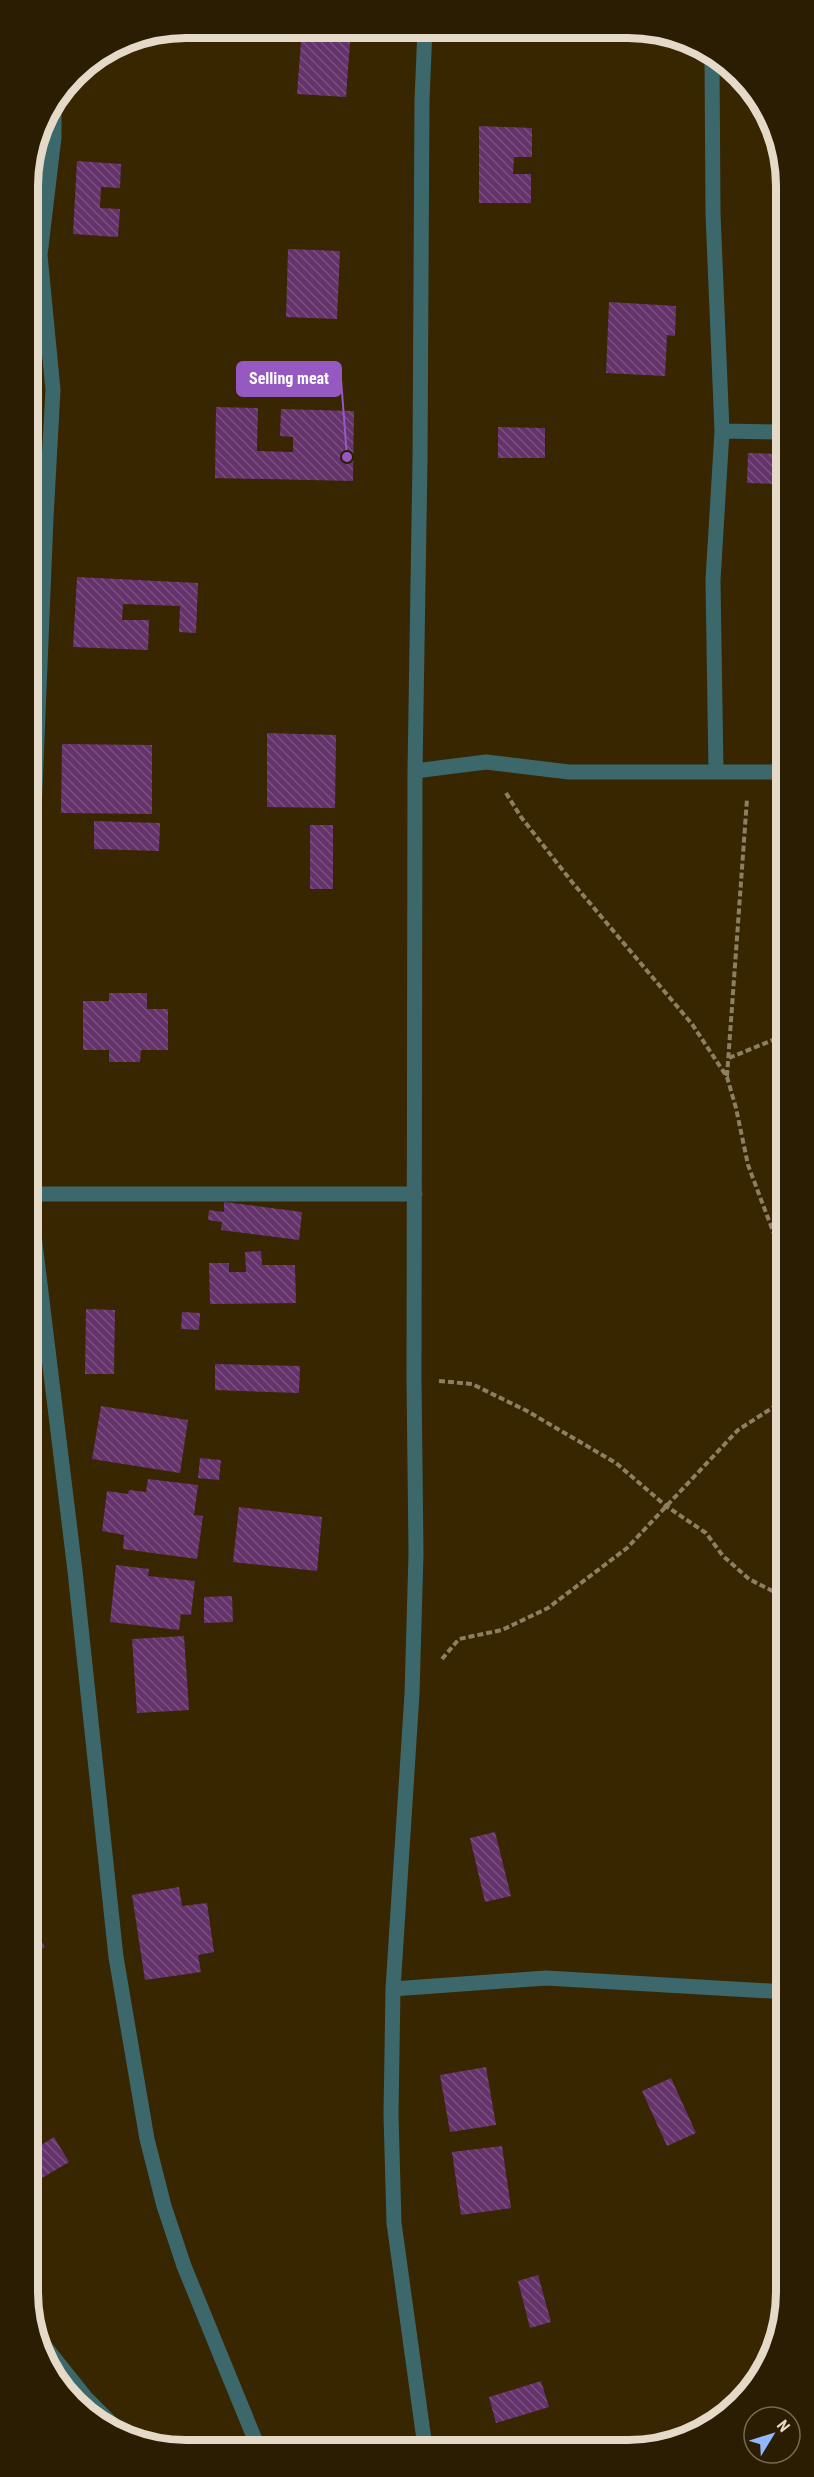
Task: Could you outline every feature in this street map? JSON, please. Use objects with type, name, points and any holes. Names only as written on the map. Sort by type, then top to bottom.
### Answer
[{"type":"street","points":[[424,2440],[394,2223],[391,2114],[393,1989],[412,1694],[416,1554],[415,771],[422,100],[425,38]]},
{"type":"street","points":[[712,63],[714,225],[722,431],[713,580],[716,771]]},
{"type":"street","points":[[38,229],[54,137],[54,118]]},
{"type":"street","points":[[38,281],[53,390],[38,693]]},
{"type":"street","points":[[722,431],[776,432]]},
{"type":"street","points":[[38,517],[45,518]]},
{"type":"street","points":[[415,771],[486,762],[569,772],[776,772]]},
{"type":"street","points":[[38,1194],[415,1194]]},
{"type":"street","points":[[38,1268],[76,1583],[116,1957],[147,2139],[164,2206],[184,2265],[255,2440]]},
{"type":"street","points":[[393,1989],[546,1978],[776,1991]]},
{"type":"street","points":[[52,2356],[103,2414]]},
{"type":"path","points":[[486,762],[521,817],[572,882],[692,1024],[727,1077],[748,1165],[776,1241]]},
{"type":"path","points":[[727,1077],[749,771]]},
{"type":"path","points":[[729,1058],[776,1039]]},
{"type":"path","points":[[414,1379],[472,1384],[482,1388],[527,1411],[616,1463],[666,1506],[706,1533],[723,1556],[749,1579],[776,1593]]},
{"type":"path","points":[[412,1694],[459,1639],[502,1630],[548,1608],[627,1548],[738,1430],[776,1405]]},
{"type":"building","points":[[301,38],[350,38],[346,97],[297,94]]},
{"type":"building","points":[[479,126],[532,128],[532,157],[514,157],[513,174],[531,174],[531,203],[479,203]]},
{"type":"building","points":[[77,161],[121,164],[120,188],[101,187],[100,208],[120,209],[118,237],[73,234]]},
{"type":"building","points":[[288,249],[340,251],[337,319],[286,317]]},
{"type":"building","points":[[609,302],[676,306],[675,336],[667,335],[665,376],[606,373]]},
{"type":"building","points":[[216,407],[258,408],[257,451],[293,452],[293,437],[280,436],[281,409],[354,411],[353,481],[215,478]]},
{"type":"building","points":[[498,427],[545,428],[545,458],[498,458]]},
{"type":"building","points":[[748,453],[776,454],[776,484],[747,483]]},
{"type":"building","points":[[77,577],[198,583],[196,633],[179,632],[180,606],[123,604],[122,620],[149,620],[148,650],[73,647]]},
{"type":"building","points":[[267,733],[336,735],[335,808],[267,807]]},
{"type":"building","points":[[62,744],[152,745],[152,814],[61,813]]},
{"type":"building","points":[[94,821],[160,823],[159,851],[94,849]]},
{"type":"building","points":[[310,825],[333,825],[333,889],[310,889]]},
{"type":"building","points":[[109,993],[147,993],[147,1009],[168,1009],[168,1050],[141,1050],[140,1062],[109,1062],[109,1050],[83,1050],[83,1001],[109,1001]]},
{"type":"building","points":[[224,1202],[302,1212],[299,1240],[221,1230],[222,1222],[208,1220],[209,1210],[224,1212]]},
{"type":"building","points":[[261,1251],[262,1265],[295,1265],[296,1303],[210,1304],[209,1263],[229,1263],[229,1272],[246,1272],[245,1252]]},
{"type":"building","points":[[86,1309],[115,1310],[114,1374],[85,1374]]},
{"type":"building","points":[[182,1312],[200,1313],[199,1330],[181,1329]]},
{"type":"building","points":[[215,1364],[300,1366],[299,1393],[215,1390]]},
{"type":"building","points":[[101,1406],[188,1420],[180,1473],[92,1459]]},
{"type":"building","points":[[200,1458],[221,1460],[219,1480],[198,1478]]},
{"type":"building","points":[[148,1479],[198,1485],[194,1515],[203,1516],[197,1559],[123,1549],[124,1535],[102,1531],[107,1491],[128,1494],[129,1490],[146,1492]]},
{"type":"building","points":[[239,1507],[322,1517],[317,1571],[233,1562]]},
{"type":"building","points":[[116,1565],[149,1569],[148,1576],[195,1581],[191,1615],[181,1614],[179,1630],[110,1622]]},
{"type":"building","points":[[232,1596],[233,1622],[204,1623],[204,1597]]},
{"type":"building","points":[[184,1636],[189,1710],[137,1713],[132,1639]]},
{"type":"building","points":[[495,1832],[511,1896],[485,1902],[470,1838]]},
{"type":"building","points":[[179,1887],[182,1906],[207,1903],[214,1952],[198,1955],[201,1972],[145,1980],[132,1895]]},
{"type":"building","points":[[38,1936],[45,1947],[38,1951]]},
{"type":"building","points":[[486,2067],[496,2125],[450,2132],[440,2075]]},
{"type":"building","points":[[671,2078],[696,2133],[667,2146],[642,2091]]},
{"type":"building","points":[[54,2137],[69,2162],[38,2180],[38,2147]]},
{"type":"building","points":[[502,2146],[511,2208],[461,2215],[452,2152]]},
{"type":"building","points":[[538,2275],[551,2322],[530,2328],[518,2281]]},
{"type":"building","points":[[541,2381],[549,2407],[496,2423],[489,2397]]},
{"type":"place","name":"Selling meat","points":[[347,457]]}]
